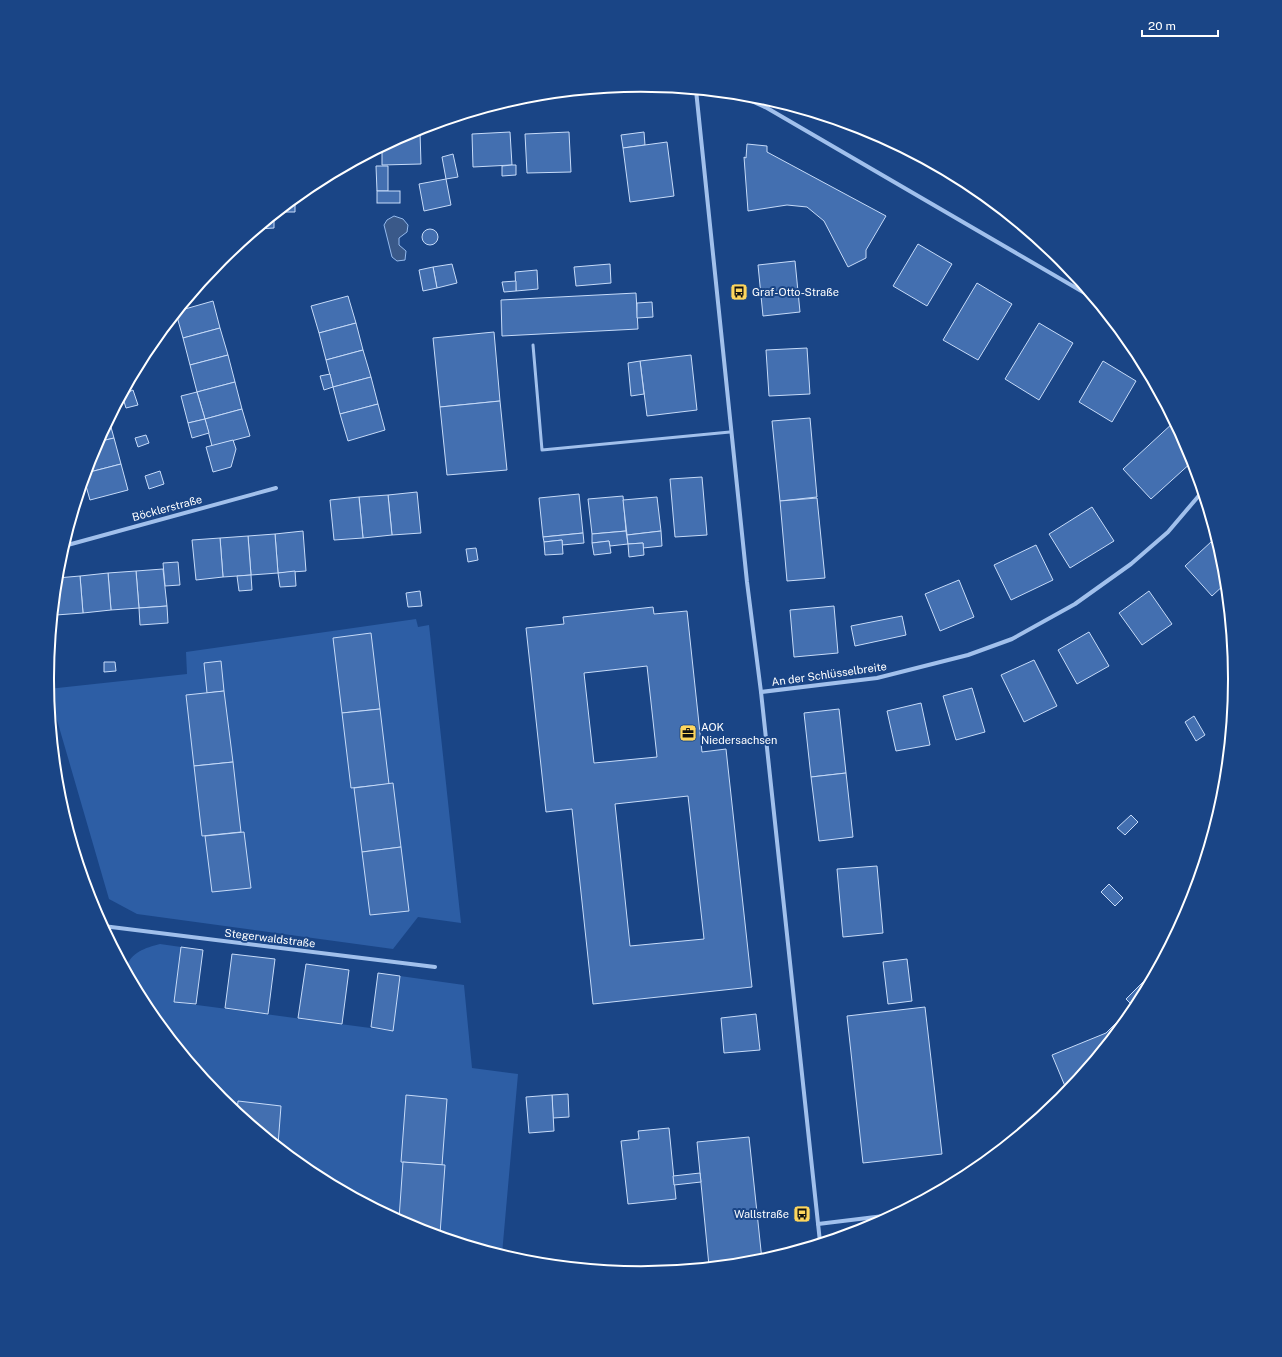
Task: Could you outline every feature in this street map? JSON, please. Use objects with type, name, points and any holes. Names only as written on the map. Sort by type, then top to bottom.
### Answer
[{"type":"street","points":[[696,95],[746,582],[761,692],[819,1237]]},
{"type":"street","points":[[756,103],[767,108],[1083,292]]},
{"type":"street","name":"Böcklerstraße","points":[[70,544],[276,488]]},
{"type":"street","name":"An der Schlüsselbreite","points":[[761,692],[877,678],[968,656],[1012,639],[1075,604],[1131,564],[1168,532],[1199,496]]},
{"type":"street","name":"Stegerwaldstraße","points":[[110,927],[435,967]]},
{"type":"street","points":[[818,1224],[874,1217]]},
{"type":"lane","points":[[532,346],[542,450],[730,432]]},
{"type":"shaded area","points":[[394,216],[403,219],[408,225],[407,232],[399,238],[399,245],[406,251],[405,260],[397,261],[392,257],[384,225],[387,220]]},
{"type":"shaded area","points":[[416,619],[418,627],[429,625],[461,923],[418,917],[393,949],[137,914],[109,899],[55,713],[54,688],[187,674],[186,652]]},
{"type":"shaded area","points":[[160,944],[181,947],[174,1002],[393,1031],[400,976],[464,985],[472,1068],[518,1074],[503,1248],[452,1234],[416,1221],[381,1205],[347,1187],[315,1167],[254,1120],[226,1094],[200,1066],[175,1036],[153,1005],[128,963],[135,954],[144,949]]},
{"type":"building","points":[[510,132],[512,165],[473,167],[472,134]]},
{"type":"building","points":[[569,132],[571,172],[527,173],[525,134]]},
{"type":"building","points":[[644,132],[645,145],[623,148],[621,135]]},
{"type":"building","points":[[420,135],[421,164],[382,165],[382,152]]},
{"type":"building","points":[[667,142],[674,196],[630,202],[623,148]]},
{"type":"building","points":[[747,144],[767,146],[767,152],[886,216],[866,250],[866,258],[848,267],[824,221],[807,207],[787,205],[748,211],[744,157],[746,158]]},
{"type":"building","points":[[453,154],[458,177],[446,179],[442,157]]},
{"type":"building","points":[[516,165],[516,175],[502,176],[502,166]]},
{"type":"building","points":[[376,166],[388,166],[388,191],[377,191]]},
{"type":"building","points":[[446,179],[451,205],[424,211],[419,184]]},
{"type":"building","points":[[377,191],[400,191],[400,203],[377,203]]},
{"type":"building","points":[[295,205],[295,212],[285,212]]},
{"type":"building","points":[[274,221],[274,228],[265,229]]},
{"type":"building","points":[[430,229],[437,234],[438,237],[433,244],[430,245],[423,240],[422,237],[427,230]]},
{"type":"building","points":[[918,244],[952,264],[927,306],[893,286]]},
{"type":"building","points":[[795,261],[800,312],[763,316],[758,265]]},
{"type":"building","points":[[452,264],[457,283],[437,288],[433,267]]},
{"type":"building","points":[[610,264],[611,283],[576,286],[574,267]]},
{"type":"building","points":[[433,267],[437,288],[423,291],[419,270]]},
{"type":"building","points":[[537,270],[538,289],[516,291],[515,272]]},
{"type":"building","points":[[516,281],[516,291],[504,292],[502,282]]},
{"type":"building","points":[[977,283],[1012,304],[978,360],[943,340]]},
{"type":"building","points":[[636,293],[638,329],[502,336],[501,300]]},
{"type":"building","points":[[348,296],[356,323],[319,333],[311,306]]},
{"type":"building","points":[[213,301],[220,328],[183,338],[177,318],[185,309]]},
{"type":"building","points":[[652,302],[653,317],[637,318],[637,303]]},
{"type":"building","points":[[356,323],[363,350],[326,360],[319,333]]},
{"type":"building","points":[[1039,323],[1073,343],[1039,400],[1005,379]]},
{"type":"building","points":[[220,328],[228,355],[190,365],[183,338]]},
{"type":"building","points":[[494,332],[500,401],[440,407],[433,338]]},
{"type":"building","points":[[807,348],[810,394],[769,396],[766,350]]},
{"type":"building","points":[[363,350],[371,377],[333,387],[326,360]]},
{"type":"building","points":[[228,355],[235,382],[197,392],[190,365]]},
{"type":"building","points":[[691,355],[697,410],[647,416],[640,361]]},
{"type":"building","points":[[640,361],[644,394],[631,396],[628,363]]},
{"type":"building","points":[[1103,361],[1136,381],[1112,422],[1079,402]]},
{"type":"building","points":[[330,374],[333,387],[324,390],[320,376]]},
{"type":"building","points":[[371,377],[378,404],[340,414],[333,387]]},
{"type":"building","points":[[235,382],[242,409],[205,419],[197,392]]},
{"type":"building","points":[[133,390],[138,405],[126,408],[124,402],[130,392]]},
{"type":"building","points":[[197,392],[205,419],[188,423],[181,396]]},
{"type":"building","points":[[500,401],[507,470],[447,475],[440,407]]},
{"type":"building","points":[[378,404],[385,430],[348,441],[340,414]]},
{"type":"building","points":[[242,409],[250,436],[212,446],[205,419]]},
{"type":"building","points":[[810,418],[817,497],[780,501],[772,421]]},
{"type":"building","points":[[205,419],[209,433],[192,438],[188,423]]},
{"type":"building","points":[[1170,426],[1188,466],[1151,499],[1123,469]]},
{"type":"building","points":[[111,428],[114,438],[105,440]]},
{"type":"building","points":[[146,435],[149,443],[138,447],[135,438]]},
{"type":"building","points":[[114,438],[121,464],[92,471],[99,454],[105,440]]},
{"type":"building","points":[[233,440],[236,449],[231,467],[213,472],[206,447]]},
{"type":"building","points":[[121,464],[128,490],[90,500],[86,487],[92,471]]},
{"type":"building","points":[[160,471],[164,484],[149,489],[145,476]]},
{"type":"building","points":[[702,477],[707,535],[675,537],[670,479]]},
{"type":"building","points":[[417,492],[421,533],[392,535],[388,495]]},
{"type":"building","points":[[579,494],[583,533],[543,537],[539,498]]},
{"type":"building","points":[[388,495],[392,535],[363,538],[359,497]]},
{"type":"building","points":[[623,496],[626,531],[592,534],[588,499]]},
{"type":"building","points":[[359,497],[363,538],[334,540],[330,500]]},
{"type":"building","points":[[657,497],[661,531],[627,535],[623,500]]},
{"type":"building","points":[[817,498],[825,578],[787,581],[780,501]]},
{"type":"building","points":[[1092,507],[1114,541],[1070,568],[1049,534]]},
{"type":"building","points":[[303,531],[306,571],[278,573],[275,534]]},
{"type":"building","points":[[626,531],[628,544],[610,546],[609,541],[592,543],[592,534]]},
{"type":"building","points":[[661,531],[662,546],[643,548],[643,543],[628,544],[627,535]]},
{"type":"building","points":[[583,533],[584,543],[562,545],[562,540],[544,542],[543,537]]},
{"type":"building","points":[[275,534],[278,573],[251,575],[248,536]]},
{"type":"building","points":[[248,536],[251,575],[223,577],[220,538]]},
{"type":"building","points":[[220,538],[223,577],[196,580],[192,540]]},
{"type":"building","points":[[562,540],[563,554],[545,555],[544,542]]},
{"type":"building","points":[[609,541],[611,553],[594,555],[592,543]]},
{"type":"building","points":[[1212,541],[1221,588],[1212,596],[1185,566]]},
{"type":"building","points":[[643,543],[644,555],[629,557],[628,544]]},
{"type":"building","points":[[1036,545],[1053,580],[1011,600],[994,565]]},
{"type":"building","points":[[476,548],[478,560],[468,562],[466,549]]},
{"type":"building","points":[[178,562],[180,585],[165,586],[163,563]]},
{"type":"building","points":[[163,569],[167,606],[139,608],[136,571]]},
{"type":"building","points":[[136,571],[139,608],[111,610],[108,573]]},
{"type":"building","points":[[295,571],[296,586],[280,587],[278,573]]},
{"type":"building","points":[[108,573],[111,610],[83,613],[80,576]]},
{"type":"building","points":[[251,575],[252,590],[239,591],[237,576]]},
{"type":"building","points":[[80,576],[83,613],[58,615],[63,577]]},
{"type":"building","points":[[959,580],[974,617],[940,631],[925,594]]},
{"type":"building","points":[[420,591],[422,606],[408,607],[406,593]]},
{"type":"building","points":[[1149,591],[1172,624],[1142,645],[1119,613]]},
{"type":"building","points":[[167,606],[168,623],[140,625],[139,608]]},
{"type":"building","points":[[834,606],[838,653],[794,657],[790,610]]},
{"type":"building","points":[[653,607],[654,614],[687,611],[702,752],[726,749],[752,987],[593,1004],[572,809],[546,812],[526,628],[564,624],[563,617]],"holes":[[[647,666],[657,757],[594,763],[584,673]],[[688,796],[704,939],[630,946],[615,804]]]},
{"type":"building","points":[[902,616],[906,635],[855,646],[851,626]]},
{"type":"building","points":[[1089,632],[1109,666],[1077,684],[1058,650]]},
{"type":"building","points":[[371,633],[380,709],[342,713],[333,638]]},
{"type":"building","points":[[1034,660],[1057,706],[1024,722],[1001,675]]},
{"type":"building","points":[[221,661],[224,691],[207,693],[204,663]]},
{"type":"building","points":[[104,662],[115,662],[116,671],[104,672]]},
{"type":"building","points":[[972,688],[985,732],[956,740],[943,696]]},
{"type":"building","points":[[224,691],[233,762],[194,766],[186,695]]},
{"type":"building","points":[[921,703],[930,745],[896,751],[887,711]]},
{"type":"building","points":[[380,709],[389,784],[351,788],[342,713]]},
{"type":"building","points":[[839,709],[846,773],[811,777],[804,713]]},
{"type":"building","points":[[1194,716],[1205,735],[1196,741],[1185,722]]},
{"type":"building","points":[[233,762],[241,832],[202,836],[194,766]]},
{"type":"building","points":[[846,773],[853,837],[819,841],[811,777]]},
{"type":"building","points":[[393,783],[401,847],[362,852],[354,788]]},
{"type":"building","points":[[1131,815],[1138,822],[1125,835],[1117,828]]},
{"type":"building","points":[[244,832],[251,888],[212,892],[205,836]]},
{"type":"building","points":[[401,847],[409,911],[370,915],[362,852]]},
{"type":"building","points":[[877,866],[883,933],[843,937],[837,869]]},
{"type":"building","points":[[1109,884],[1123,898],[1115,906],[1101,892]]},
{"type":"building","points":[[181,947],[203,950],[196,1004],[174,1002]]},
{"type":"building","points":[[232,954],[275,959],[268,1014],[225,1008]]},
{"type":"building","points":[[907,959],[912,1001],[888,1004],[883,962]]},
{"type":"building","points":[[306,964],[349,970],[342,1024],[298,1018]]},
{"type":"building","points":[[378,973],[400,976],[393,1031],[371,1027]]},
{"type":"building","points":[[1143,982],[1130,1003],[1126,999]]},
{"type":"building","points":[[925,1007],[942,1154],[863,1163],[847,1016]]},
{"type":"building","points":[[756,1014],[760,1050],[724,1053],[721,1018]]},
{"type":"building","points":[[1117,1022],[1082,1066],[1064,1085],[1052,1055],[1106,1033]]},
{"type":"building","points":[[568,1094],[569,1117],[553,1118],[552,1095]]},
{"type":"building","points":[[406,1095],[447,1099],[442,1165],[401,1162]]},
{"type":"building","points":[[552,1095],[554,1131],[529,1133],[526,1097]]},
{"type":"building","points":[[238,1101],[281,1106],[278,1140],[254,1120],[238,1105]]},
{"type":"building","points":[[669,1128],[676,1199],[628,1204],[621,1141],[639,1139],[638,1131]]},
{"type":"building","points":[[749,1137],[761,1253],[709,1261],[697,1142]]},
{"type":"building","points":[[403,1162],[445,1165],[440,1230],[399,1213]]},
{"type":"building","points":[[700,1173],[701,1182],[674,1185],[673,1176]]},
{"type":"place","name":"Graf-Otto-Straße","points":[[739,292]]},
{"type":"place","name":"AOK Niedersachsen","points":[[688,733]]},
{"type":"place","name":"Wallstraße","points":[[802,1214]]}]
